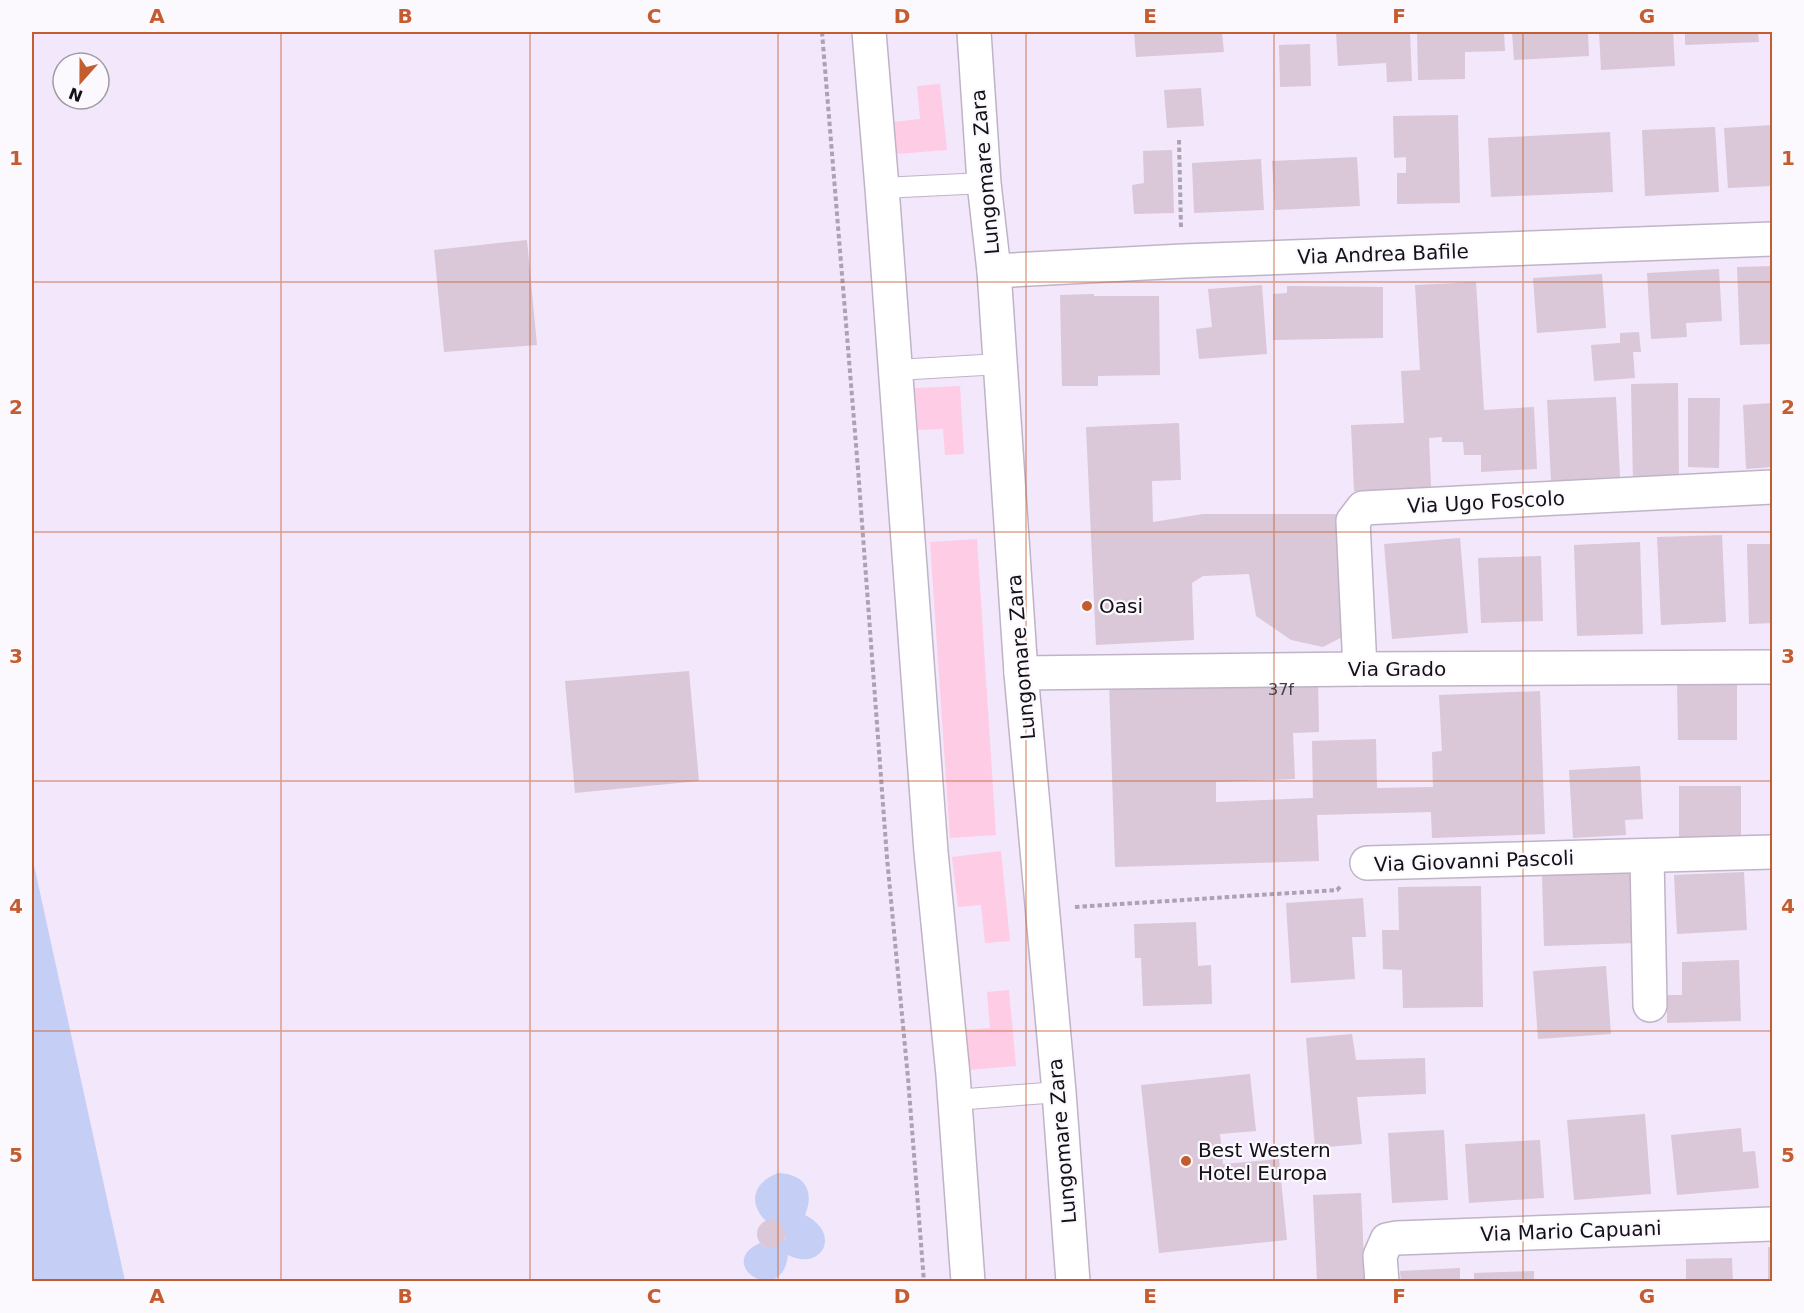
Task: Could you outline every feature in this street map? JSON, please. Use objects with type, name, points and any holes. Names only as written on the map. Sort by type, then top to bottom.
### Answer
[{"type":"street","points":[[869,32],[931,852],[955,1100],[968,1281]]},
{"type":"street","name":"Lungomare Zara","points":[[974,32],[984,183],[994,271],[1021,673],[1059,1092],[1073,1281]]},
{"type":"street","name":"Via Andrea Bafile","points":[[994,271],[1183,261],[1773,239]]},
{"type":"street","name":"Via Ugo Foscolo","points":[[1360,669],[1353,521],[1363,508],[1773,487]]},
{"type":"street","name":"Via Grado","points":[[1021,673],[1773,667]]},
{"type":"street","name":"Via Giovanni Pascoli","points":[[1367,862],[1773,852]]},
{"type":"street","points":[[1647,856],[1650,1005]]},
{"type":"street","name":"Via Mario Capuani","points":[[1381,1268],[1387,1240],[1397,1238],[1773,1224]]},
{"type":"lane","points":[[882,188],[984,183]]},
{"type":"lane","points":[[896,370],[1000,364]]},
{"type":"lane","points":[[955,1100],[1059,1092]]},
{"type":"path","points":[[822,32],[888,870],[924,1281]]},
{"type":"path","points":[[1179,140],[1183,261]]},
{"type":"path","name":"Via Giovanni Pascoli","points":[[1042,909],[1337,890],[1367,862]]},
{"type":"shaded area","points":[[940,84],[947,150],[896,154],[893,122],[920,119],[917,86]]},
{"type":"shaded area","points":[[960,386],[964,454],[945,455],[943,429],[918,430],[915,388]]},
{"type":"shaded area","points":[[977,539],[996,835],[950,838],[930,542]]},
{"type":"shaded area","points":[[1001,851],[1010,941],[985,943],[981,905],[958,907],[952,857]]},
{"type":"shaded area","points":[[1009,990],[1016,1066],[969,1070],[965,1030],[990,1028],[987,992]]},
{"type":"water","points":[[32,856],[125,1281],[32,1281]]},
{"type":"water","points":[[778,1173],[795,1177],[805,1185],[809,1198],[805,1215],[817,1223],[825,1240],[818,1255],[810,1259],[800,1259],[788,1255],[783,1271],[774,1279],[764,1280],[754,1277],[747,1270],[744,1261],[747,1252],[760,1243],[765,1247],[777,1247],[785,1238],[782,1225],[772,1220],[766,1221],[756,1207],[755,1200],[756,1193],[763,1182]]},
{"type":"building","points":[[1134,32],[1222,32],[1224,52],[1136,57]]},
{"type":"building","points":[[1336,32],[1410,32],[1412,81],[1387,82],[1386,63],[1338,66]]},
{"type":"building","points":[[1417,32],[1504,32],[1505,51],[1465,52],[1465,79],[1418,80]]},
{"type":"building","points":[[1512,32],[1588,32],[1589,56],[1514,60]]},
{"type":"building","points":[[1599,32],[1673,32],[1675,66],[1601,70]]},
{"type":"building","points":[[1685,32],[1758,32],[1759,42],[1685,45]]},
{"type":"building","points":[[1310,44],[1311,86],[1280,87],[1279,45]]},
{"type":"building","points":[[1201,88],[1204,126],[1167,128],[1164,90]]},
{"type":"building","points":[[1458,115],[1460,203],[1397,204],[1397,173],[1406,173],[1406,157],[1394,158],[1393,116]]},
{"type":"building","points":[[1772,125],[1772,186],[1728,188],[1724,128]]},
{"type":"building","points":[[1715,127],[1719,192],[1645,196],[1642,130]]},
{"type":"building","points":[[1610,132],[1613,192],[1491,197],[1488,138]]},
{"type":"building","points":[[1172,150],[1174,213],[1134,214],[1132,185],[1144,183],[1143,151]]},
{"type":"building","points":[[1357,157],[1360,206],[1275,210],[1272,161]]},
{"type":"building","points":[[1261,159],[1264,210],[1194,213],[1192,163]]},
{"type":"building","points":[[527,240],[537,345],[444,352],[434,250]]},
{"type":"building","points":[[1772,266],[1772,344],[1740,345],[1737,267]]},
{"type":"building","points":[[1719,269],[1722,321],[1686,323],[1687,337],[1651,339],[1647,273]]},
{"type":"building","points":[[1602,274],[1606,328],[1537,333],[1533,278]]},
{"type":"building","points":[[1476,282],[1484,410],[1534,407],[1537,469],[1481,472],[1481,455],[1464,455],[1463,442],[1442,442],[1442,437],[1429,438],[1431,487],[1354,491],[1351,425],[1404,423],[1401,371],[1420,370],[1415,285]]},
{"type":"building","points":[[1262,285],[1267,354],[1199,359],[1196,329],[1212,327],[1208,289]]},
{"type":"building","points":[[1287,286],[1383,287],[1383,338],[1273,340],[1273,294],[1287,293]]},
{"type":"building","points":[[1094,294],[1094,296],[1159,296],[1160,375],[1098,376],[1098,386],[1062,386],[1060,295]]},
{"type":"building","points":[[1639,332],[1641,352],[1633,352],[1635,378],[1594,381],[1591,345],[1620,343],[1620,333]]},
{"type":"building","points":[[1678,383],[1679,481],[1633,482],[1631,384]]},
{"type":"building","points":[[1616,397],[1620,477],[1551,481],[1547,400]]},
{"type":"building","points":[[1688,398],[1720,398],[1719,468],[1688,467]]},
{"type":"building","points":[[1772,403],[1772,467],[1746,469],[1743,405]]},
{"type":"building","points":[[1179,423],[1181,480],[1152,481],[1153,522],[1203,514],[1339,514],[1348,634],[1323,647],[1291,640],[1256,616],[1249,574],[1203,576],[1192,583],[1194,640],[1096,645],[1086,427]]},
{"type":"building","points":[[1722,535],[1726,622],[1661,625],[1657,537]]},
{"type":"building","points":[[1460,538],[1468,633],[1392,639],[1384,544]]},
{"type":"building","points":[[1640,542],[1643,634],[1577,636],[1574,545]]},
{"type":"building","points":[[1747,544],[1772,544],[1772,623],[1749,624]]},
{"type":"building","points":[[1541,556],[1543,621],[1481,623],[1478,558]]},
{"type":"building","points":[[689,671],[699,781],[575,793],[565,681]]},
{"type":"building","points":[[1318,677],[1319,732],[1293,733],[1295,779],[1216,782],[1216,802],[1313,798],[1312,741],[1376,739],[1377,788],[1433,787],[1432,752],[1442,751],[1439,695],[1540,691],[1545,834],[1432,838],[1431,812],[1317,815],[1319,861],[1115,867],[1109,683]]},
{"type":"building","points":[[1677,681],[1737,681],[1737,740],[1678,740]]},
{"type":"building","points":[[1640,766],[1643,819],[1625,820],[1626,835],[1573,838],[1569,770]]},
{"type":"building","points":[[1679,786],[1741,786],[1741,840],[1679,840]]},
{"type":"building","points":[[1633,872],[1635,943],[1544,946],[1542,875]]},
{"type":"building","points":[[1744,872],[1747,930],[1677,934],[1674,875]]},
{"type":"building","points":[[1481,886],[1483,1007],[1403,1008],[1402,970],[1383,969],[1382,930],[1399,930],[1398,887]]},
{"type":"building","points":[[1363,898],[1366,937],[1352,937],[1355,979],[1291,983],[1286,903]]},
{"type":"building","points":[[1196,922],[1198,966],[1211,965],[1212,1004],[1143,1006],[1141,958],[1135,958],[1134,924]]},
{"type":"building","points":[[1739,960],[1741,1021],[1667,1023],[1667,995],[1682,995],[1682,962]]},
{"type":"building","points":[[1606,966],[1611,1034],[1538,1039],[1533,971]]},
{"type":"building","points":[[1352,1034],[1356,1060],[1425,1058],[1426,1094],[1357,1097],[1362,1144],[1315,1148],[1306,1038]]},
{"type":"building","name":"Best Western Hotel Europa","points":[[1250,1074],[1256,1131],[1220,1134],[1223,1164],[1279,1159],[1287,1240],[1159,1253],[1141,1085]]},
{"type":"building","points":[[1645,1114],[1651,1194],[1574,1200],[1567,1120]]},
{"type":"building","points":[[1741,1128],[1743,1152],[1755,1151],[1759,1188],[1677,1195],[1671,1135]]},
{"type":"building","points":[[1444,1130],[1448,1200],[1392,1203],[1388,1133]]},
{"type":"building","points":[[1540,1140],[1544,1198],[1469,1203],[1465,1144]]},
{"type":"building","points":[[1361,1193],[1365,1282],[1317,1282],[1313,1195]]},
{"type":"building","points":[[771,1220],[781,1224],[785,1234],[781,1244],[771,1248],[761,1244],[757,1234],[761,1224]]},
{"type":"building","points":[[1768,1247],[1772,1247],[1772,1282],[1768,1282]]},
{"type":"building","points":[[1732,1258],[1733,1282],[1686,1282],[1686,1259]]},
{"type":"building","points":[[1460,1268],[1460,1282],[1401,1282],[1400,1271]]},
{"type":"building","points":[[1534,1271],[1534,1282],[1474,1282],[1474,1273]]},
{"type":"place","name":"Oasi","points":[[1087,606]]},
{"type":"place","name":"Best Western Hotel Europa","points":[[1186,1161]]}]
